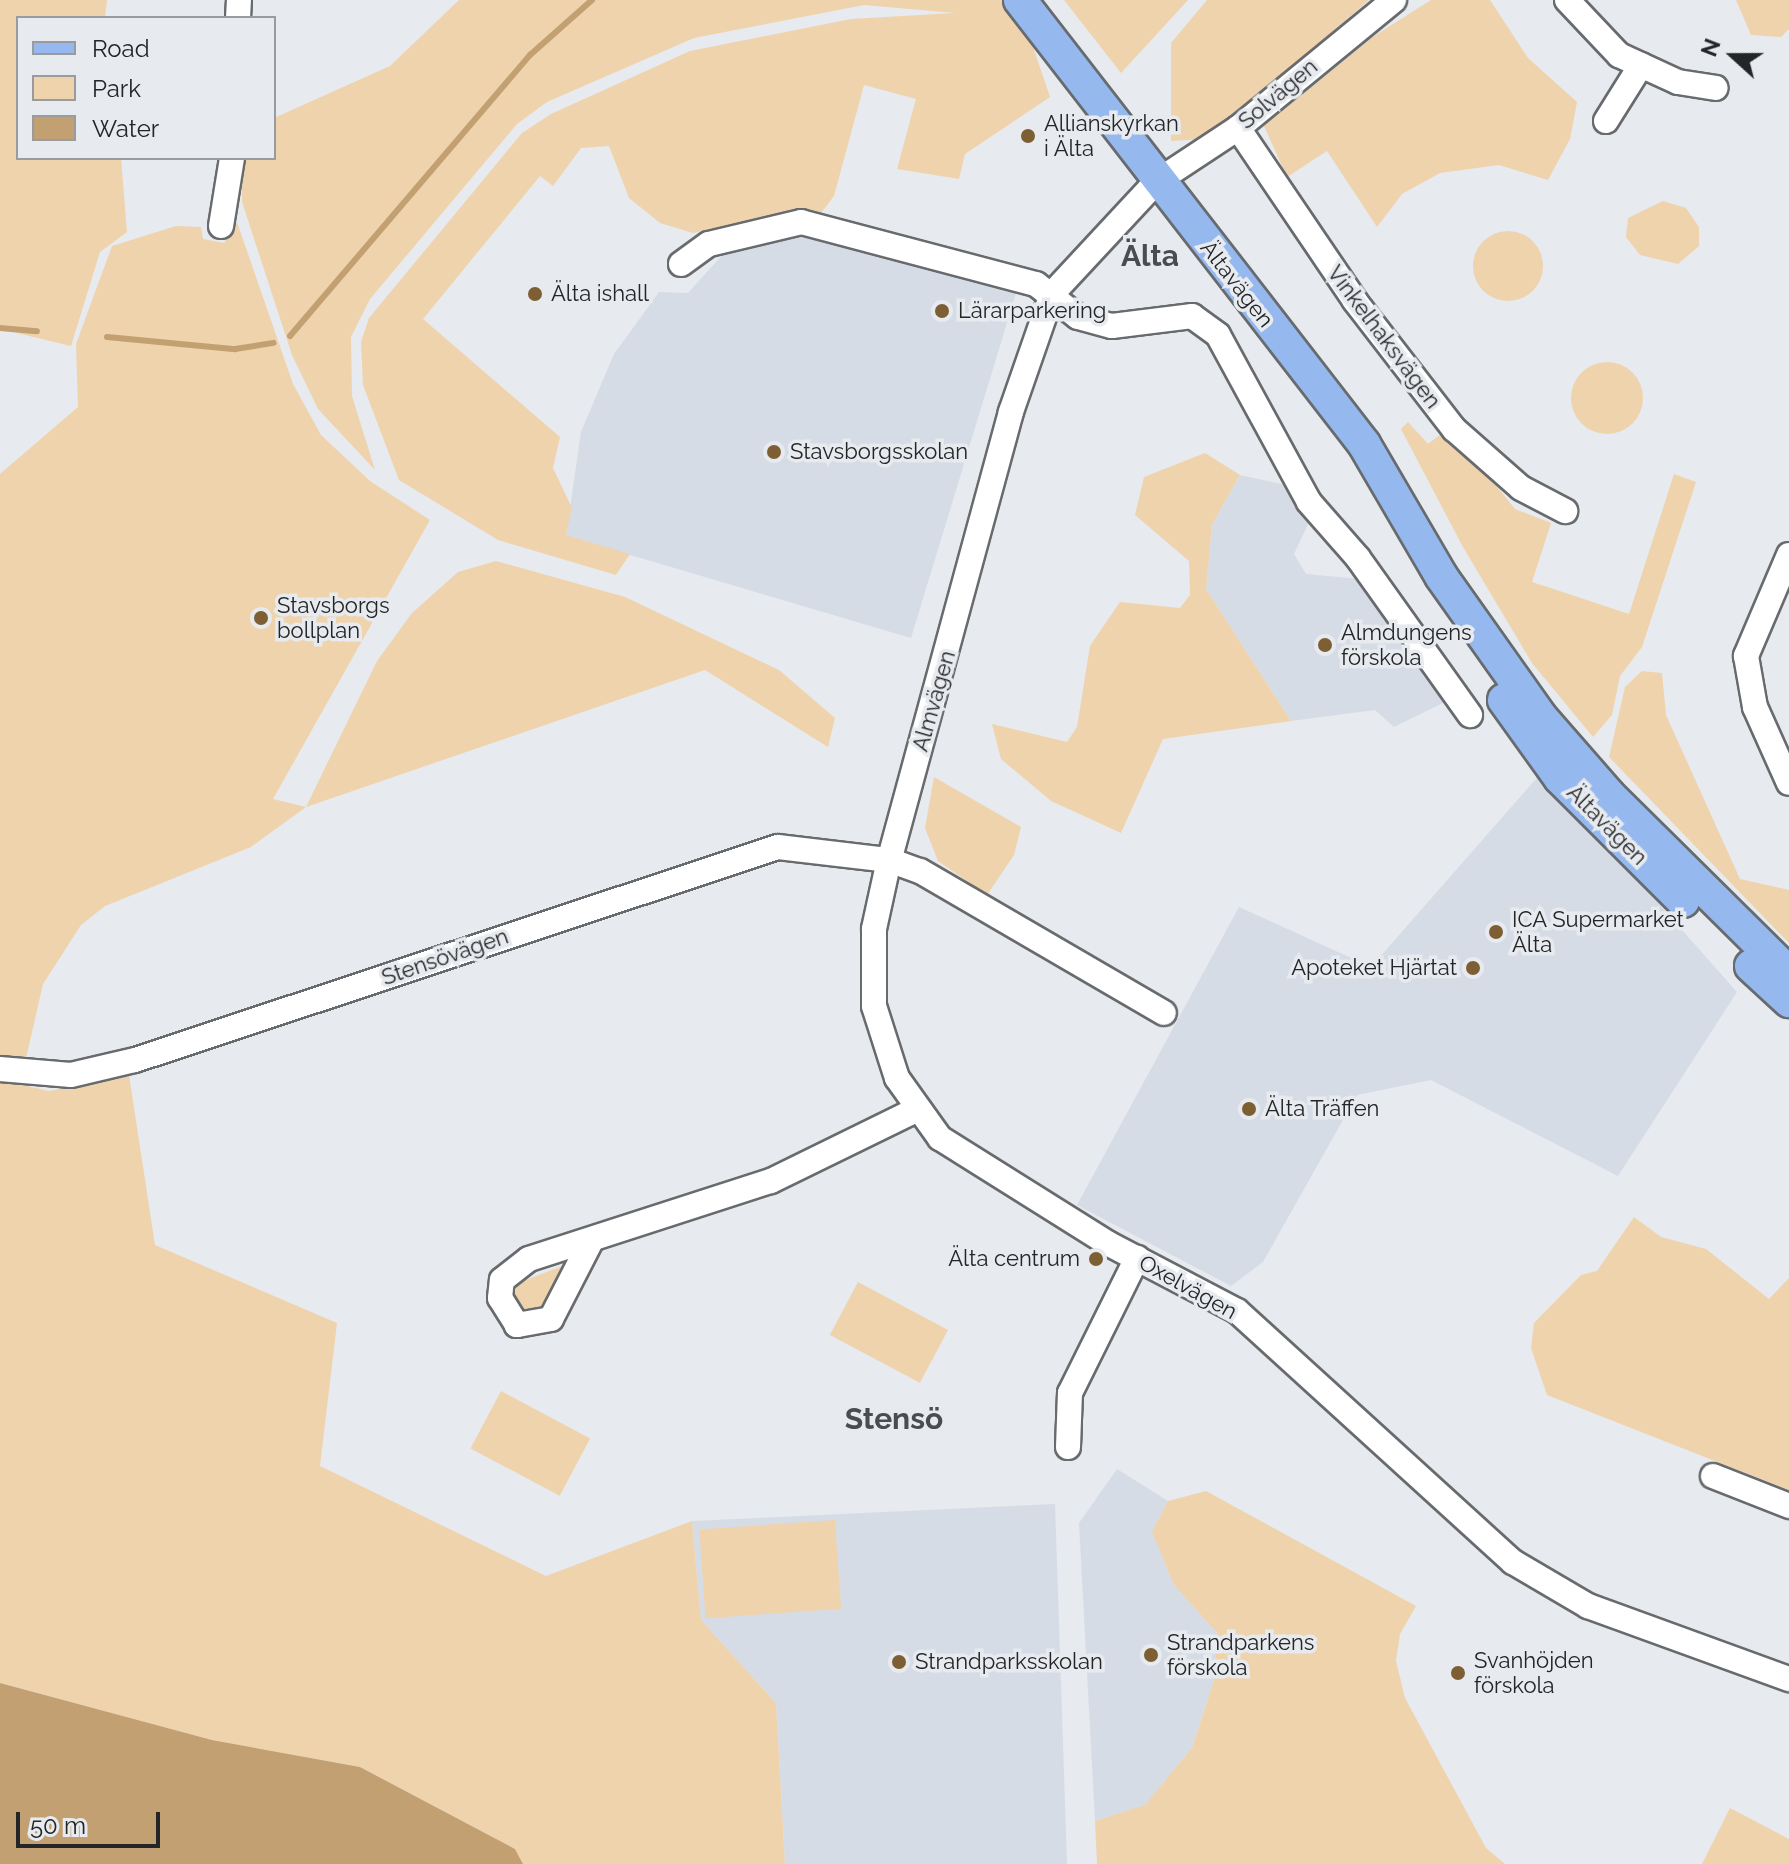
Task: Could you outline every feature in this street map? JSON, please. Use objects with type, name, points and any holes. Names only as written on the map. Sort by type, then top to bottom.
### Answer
[{"type":"main road","name":"Ältavägen","points":[[1020,0],[1156,182],[1364,444],[1441,576],[1576,759],[1789,973]]},
{"type":"main road","name":"Ältavägen","points":[[1441,576],[1482,668],[1560,778],[1789,1001]]},
{"type":"street","name":"Solvägen","points":[[1156,182],[1238,128],[1394,0]]},
{"type":"street","points":[[1567,0],[1619,55],[1716,88]]},
{"type":"street","points":[[1606,121],[1641,65]]},
{"type":"street","name":"Vinkelhaksvägen","points":[[1238,128],[1355,301],[1454,429],[1521,488],[1565,511]]},
{"type":"street","points":[[221,226],[232,160]]},
{"type":"street","name":"Almvägen","points":[[916,1110],[897,1078],[874,1006],[874,929],[889,860],[1011,412],[1052,294],[1156,182]]},
{"type":"street","points":[[681,264],[709,244],[801,222],[919,248],[1052,294],[1078,317],[1112,326],[1192,316],[1218,335],[1309,502],[1358,558],[1470,715]]},
{"type":"street","points":[[1789,555],[1746,656],[1755,707],[1789,783]]},
{"type":"street","name":"Stensövägen","points":[[0,1069],[71,1075],[135,1060],[693,869],[778,847],[807,847],[889,860]]},
{"type":"street","points":[[889,860],[1164,1013]]},
{"type":"street","points":[[590,1243],[771,1181],[916,1110]]},
{"type":"street","name":"Oxelvägen","points":[[916,1110],[940,1138],[1137,1258],[1237,1311],[1513,1562],[1588,1606],[1789,1679]]},
{"type":"street","points":[[1068,1447],[1070,1393],[1137,1258]]},
{"type":"street","points":[[1713,1476],[1789,1506]]},
{"type":"shaded area","name":"Stavsborgsskolan","points":[[790,235],[832,238],[1017,290],[911,638],[566,536],[581,432],[614,354],[659,292],[688,293],[725,252]]},
{"type":"shaded area","name":"Almdungens förskola","points":[[1240,475],[1286,485],[1310,520],[1294,554],[1306,574],[1360,579],[1449,700],[1394,727],[1375,710],[1291,721],[1206,589],[1212,525]]},
{"type":"shaded area","name":"Älta centrum","points":[[1542,772],[1737,992],[1618,1176],[1431,1080],[1357,1095],[1263,1262],[1231,1286],[1077,1205],[1239,907],[1371,967]]},
{"type":"shaded area","name":"Strandparkens förskola","points":[[1117,1469],[1168,1501],[1153,1532],[1174,1585],[1217,1633],[1215,1677],[1192,1748],[1145,1806],[1095,1821],[1079,1523]]},
{"type":"shaded area","name":"Strandparksskolan","points":[[1055,1504],[1067,1864],[785,1864],[776,1703],[701,1620],[692,1521]]},
{"type":"green space","points":[[0,0],[107,0],[105,16],[16,16],[16,160],[121,160],[127,232],[100,252],[71,346],[0,329]]},
{"type":"green space","points":[[459,0],[1002,0],[1030,38],[1050,97],[965,154],[959,179],[897,169],[916,99],[864,85],[834,196],[821,213],[789,211],[693,233],[660,223],[629,198],[609,146],[581,148],[553,186],[540,176],[423,319],[560,437],[553,468],[572,508],[566,535],[630,554],[616,575],[498,540],[399,480],[363,385],[361,342],[369,318],[522,133],[551,114],[690,51],[851,19],[955,13],[864,5],[694,38],[547,102],[517,124],[370,299],[351,337],[352,396],[375,470],[318,409],[292,355],[242,202],[242,160],[276,160],[276,117],[390,66]]},
{"type":"green space","points":[[1064,0],[1188,0],[1121,73]]},
{"type":"green space","points":[[1207,0],[1369,0],[1208,139],[1171,141],[1171,43]]},
{"type":"green space","points":[[1431,0],[1490,0],[1528,58],[1577,102],[1570,139],[1548,180],[1499,165],[1440,173],[1402,194],[1377,227],[1327,151],[1287,177],[1264,126],[1371,38]]},
{"type":"green space","points":[[1736,0],[1789,0],[1789,29],[1781,37],[1751,35]]},
{"type":"green space","points":[[1663,201],[1686,208],[1699,227],[1699,246],[1678,264],[1640,255],[1626,237],[1628,218]]},
{"type":"green space","points":[[237,222],[293,384],[321,435],[370,481],[430,520],[273,799],[306,807],[251,847],[105,906],[81,925],[43,984],[25,1063],[0,1058],[0,474],[78,407],[76,344],[112,246],[176,226],[201,227],[203,239],[224,243]]},
{"type":"green space","points":[[1508,231],[1533,241],[1543,266],[1533,291],[1508,301],[1483,291],[1473,266],[1483,241]]},
{"type":"green space","points":[[1614,362],[1633,372],[1641,384],[1641,412],[1633,424],[1621,432],[1600,434],[1581,424],[1573,412],[1571,391],[1581,372],[1593,364]]},
{"type":"green space","points":[[1408,422],[1428,444],[1449,428],[1515,509],[1551,523],[1532,582],[1629,614],[1674,474],[1696,482],[1642,647],[1620,676],[1612,715],[1593,737],[1532,663],[1463,547],[1401,429]]},
{"type":"green space","points":[[1205,453],[1240,475],[1212,525],[1206,589],[1291,721],[1163,739],[1121,833],[1051,801],[1001,759],[992,724],[1067,742],[1077,727],[1090,646],[1120,602],[1180,608],[1190,595],[1189,561],[1135,515],[1144,477]]},
{"type":"green space","points":[[496,561],[625,597],[779,670],[835,718],[828,747],[705,670],[306,807],[377,661],[412,613],[458,572]]},
{"type":"green space","points":[[1642,671],[1662,673],[1666,715],[1740,879],[1789,890],[1789,943],[1609,757],[1625,687]]},
{"type":"green space","points":[[934,777],[1021,827],[1014,855],[987,895],[938,861],[925,828]]},
{"type":"green space","points":[[129,1075],[155,1245],[337,1323],[320,1466],[546,1576],[692,1521],[701,1620],[776,1703],[785,1864],[523,1864],[515,1849],[360,1767],[212,1740],[0,1683],[0,1080],[49,1091]]},
{"type":"green space","points":[[1634,1217],[1661,1237],[1706,1249],[1769,1299],[1789,1278],[1789,1490],[1547,1395],[1531,1348],[1534,1323],[1581,1275],[1597,1271]]},
{"type":"green space","points":[[570,1263],[540,1310],[519,1309],[513,1297],[518,1283]]},
{"type":"green space","points":[[858,1282],[948,1330],[920,1383],[830,1335]]},
{"type":"green space","points":[[501,1391],[590,1438],[560,1496],[470,1448]]},
{"type":"green space","points":[[1206,1491],[1416,1606],[1400,1634],[1396,1661],[1405,1698],[1486,1848],[1505,1864],[1097,1864],[1095,1821],[1145,1805],[1192,1748],[1215,1677],[1217,1633],[1174,1585],[1152,1532],[1168,1501]]},
{"type":"green space","points":[[835,1520],[841,1609],[706,1618],[699,1529]]},
{"type":"green space","points":[[1730,1808],[1789,1839],[1789,1864],[1702,1864]]},
{"type":"water","points":[[0,1683],[212,1740],[360,1767],[515,1849],[523,1864],[0,1864]]},
{"type":"waterway","points":[[290,336],[530,55],[592,0]]},
{"type":"waterway","points":[[0,328],[37,331]]},
{"type":"waterway","points":[[107,337],[235,349],[274,343]]},
{"type":"place","name":"Allianskyrkan i Älta","points":[[1028,136]]},
{"type":"place","name":"Älta ishall","points":[[535,294]]},
{"type":"place","name":"Lärarparkering","points":[[942,311]]},
{"type":"place","name":"Stavsborgsskolan","points":[[774,452]]},
{"type":"place","name":"Stavsborgs bollplan","points":[[261,618]]},
{"type":"place","name":"Almdungens förskola","points":[[1325,645]]},
{"type":"place","name":"ICA Supermarket Älta","points":[[1496,932]]},
{"type":"place","name":"Apoteket Hjärtat","points":[[1473,968]]},
{"type":"place","name":"Älta Träffen","points":[[1249,1109]]},
{"type":"place","name":"Älta centrum","points":[[1096,1259]]},
{"type":"place","name":"Strandparkens förskola","points":[[1151,1655]]},
{"type":"place","name":"Strandparksskolan","points":[[899,1662]]},
{"type":"place","name":"Svanhöjden förskola","points":[[1458,1673]]},
{"type":"district","name":"Älta","points":[[1150,256]]},
{"type":"district","name":"Stensö","points":[[894,1419]]}]
